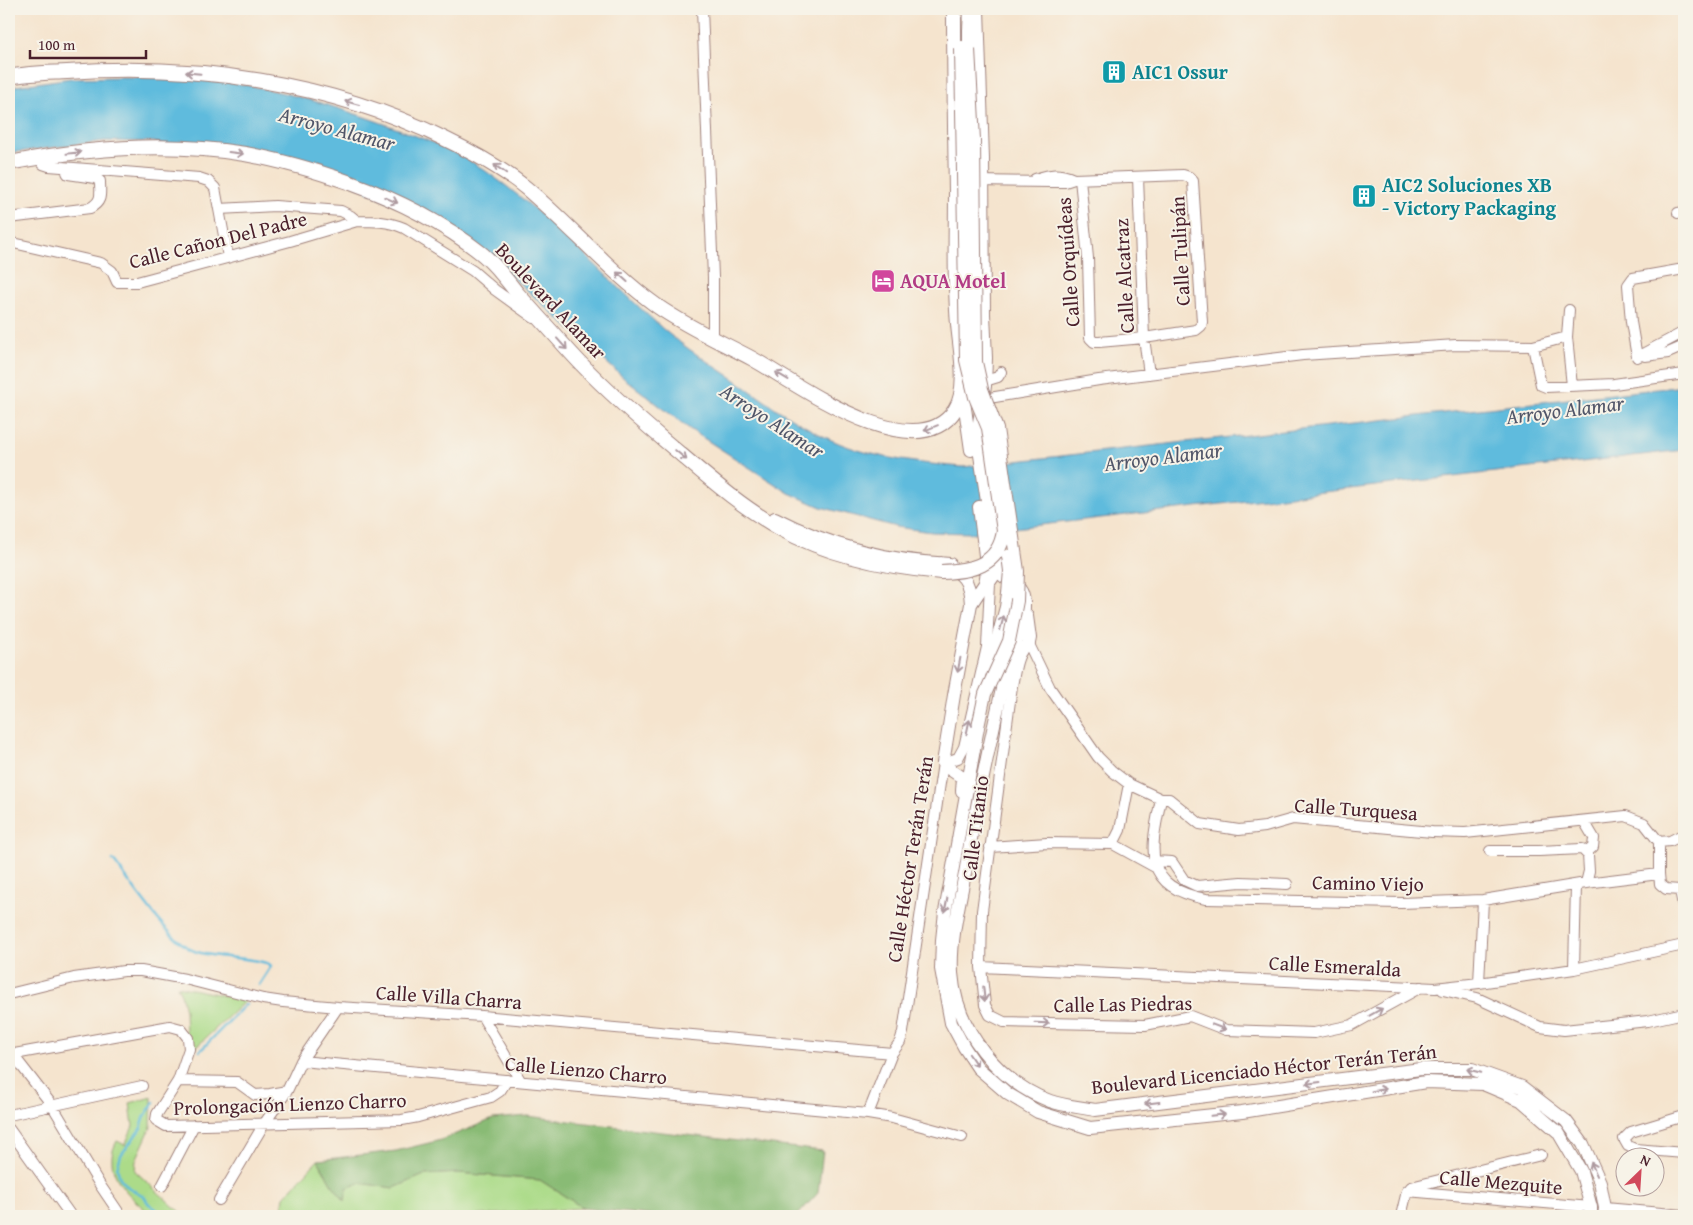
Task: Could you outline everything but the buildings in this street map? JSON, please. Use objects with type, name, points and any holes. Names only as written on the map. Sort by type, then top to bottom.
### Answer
[{"type":"highway","points":[[9,77],[107,69],[165,70],[235,76],[300,89],[358,104],[401,119],[486,160],[524,186],[637,290],[675,317],[770,369],[826,403],[866,421],[910,432],[932,429],[947,420],[963,394],[956,300],[954,9]]},
{"type":"highway","name":"Boulevard Licenciado Héctor Terán Terán","points":[[962,9],[966,49],[968,360],[976,397],[989,428],[1004,531]]},
{"type":"highway","name":"Boulevard Alamar","points":[[9,163],[42,157],[126,148],[200,149],[245,154],[288,163],[368,189],[435,222],[482,254],[496,267],[547,327],[617,400],[703,474],[749,508],[782,529],[817,545],[868,561],[895,567],[941,568],[963,571],[984,564],[997,551],[1003,540],[1004,531]]},
{"type":"main road","name":"Boulevard Licenciado Héctor Terán Terán","points":[[970,9],[966,49],[974,140],[976,362],[982,389],[997,429],[1016,547],[1018,572],[1017,601],[1008,641],[985,694],[945,912],[941,969],[951,1023],[978,1068],[1008,1094],[1038,1112],[1090,1128],[1242,1112],[1426,1082],[1483,1084],[1521,1100],[1558,1132],[1581,1171],[1591,1212]]},
{"type":"main road","points":[[976,454],[985,383],[986,358],[984,314],[984,181],[978,9]]},
{"type":"main road","points":[[963,394],[976,454],[989,545],[999,570]]},
{"type":"main road","name":"Boulevard Licenciado Héctor Terán Terán","points":[[999,704],[990,666],[1008,593],[1010,570],[1004,531]]},
{"type":"main road","points":[[941,568],[968,563],[989,545]]},
{"type":"main road","points":[[985,579],[989,545]]},
{"type":"main road","name":"Calle Héctor Terán Terán","points":[[941,568],[955,570],[967,582],[970,590],[971,604],[943,763]]},
{"type":"main road","name":"Boulevard Licenciado Héctor Terán Terán","points":[[999,570],[1002,575],[1016,585],[1022,594],[1024,601],[1022,627],[1006,671],[971,837],[953,944],[952,973],[956,998],[966,1023],[980,1046],[997,1068],[1022,1087],[1051,1101],[1095,1110],[1421,1069],[1472,1069],[1522,1087],[1566,1121],[1583,1144],[1600,1182],[1604,1212]]},
{"type":"main road","points":[[985,579],[999,570],[1004,570],[1013,575],[1022,585],[1028,599],[1029,643]]},
{"type":"main road","name":"Calle Héctor Terán Terán","points":[[971,604],[985,579]]},
{"type":"main road","points":[[943,763],[962,776],[964,780],[956,829],[959,840]]},
{"type":"street","points":[[702,9],[713,277],[713,338]]},
{"type":"street","points":[[42,157],[43,164],[50,166],[199,178],[208,181],[215,188],[228,258]]},
{"type":"street","points":[[9,218],[90,208],[96,204],[100,199],[100,181],[94,178],[68,174],[64,168]]},
{"type":"street","name":"Calle Tulipán","points":[[1138,177],[1183,175],[1193,181],[1201,326],[1196,330],[1144,338]]},
{"type":"street","points":[[956,181],[1065,182],[1077,179],[1138,177]]},
{"type":"street","name":"Calle Alcatraz","points":[[1138,177],[1144,338],[1149,374]]},
{"type":"street","name":"Calle Orquídeas","points":[[1077,179],[1088,258],[1090,338],[1094,342],[1144,338]]},
{"type":"street","name":"Calle Cañon Del Padre","points":[[219,209],[275,206],[341,211],[351,216],[357,222]]},
{"type":"street","name":"Calle Cañon Del Padre","points":[[9,242],[101,263],[112,271],[117,282],[137,282],[357,222],[384,221],[404,228],[473,271],[495,290],[547,327]]},
{"type":"street","points":[[1637,357],[1631,322],[1628,285],[1633,278],[1684,269]]},
{"type":"street","points":[[1569,310],[1567,337],[1572,386]]},
{"type":"street","points":[[1637,357],[1684,332]]},
{"type":"street","points":[[983,399],[1099,380],[1303,355],[1456,346],[1534,346],[1567,337]]},
{"type":"street","points":[[1534,346],[1541,385],[1546,387],[1614,384],[1684,374]]},
{"type":"street","points":[[1637,357],[1668,353],[1684,346]]},
{"type":"street","points":[[1000,396],[985,383],[998,377],[1001,372]]},
{"type":"street","points":[[943,763],[958,758],[964,747],[987,647],[990,584],[999,570]]},
{"type":"street","name":"Calle Turquesa","points":[[1022,627],[1050,688],[1098,757],[1129,784],[1161,799],[1170,800],[1200,824],[1239,830],[1265,827],[1293,820],[1465,833],[1626,816],[1644,822],[1659,842]]},
{"type":"street","name":"Calle Titanio","points":[[994,1018],[986,1010],[981,967],[982,911],[1012,686],[1018,660],[1023,648],[1029,643]]},
{"type":"street","name":"Calle Héctor Terán Terán","points":[[868,1114],[892,1053],[900,1042],[903,1032],[943,763]]},
{"type":"street","points":[[1113,844],[1120,830],[1129,784]]},
{"type":"street","points":[[1155,864],[1157,818],[1161,799]]},
{"type":"street","points":[[1584,821],[1594,838],[1593,847],[1586,852]]},
{"type":"street","points":[[1684,834],[1670,841],[1659,842],[1660,884],[1666,889],[1682,890],[1684,911]]},
{"type":"street","points":[[990,847],[1047,843],[1113,844],[1155,864],[1172,862],[1184,880],[1197,886],[1241,882],[1287,884]]},
{"type":"street","points":[[1490,851],[1582,849],[1586,852]]},
{"type":"street","points":[[1574,969],[1581,884],[1589,871],[1586,852]]},
{"type":"street","name":"Camino Viejo","points":[[1155,864],[1162,879],[1172,887],[1188,896],[1206,899],[1238,898],[1401,903],[1483,900],[1581,884],[1659,874]]},
{"type":"street","points":[[1479,983],[1483,900]]},
{"type":"street","name":"Calle Esmeralda","points":[[981,967],[1435,988],[1574,969],[1684,945]]},
{"type":"street","name":"Calle Villa Charra","points":[[9,994],[74,978],[124,971],[141,971],[185,979],[263,999],[338,1007],[482,1016],[892,1053]]},
{"type":"street","name":"Calle Las Piedras","points":[[994,1018],[1004,1022],[1136,1025],[1190,1016],[1226,1030],[1314,1033],[1352,1026],[1421,987]]},
{"type":"street","points":[[1435,988],[1477,998],[1540,1027],[1564,1030],[1648,1021],[1684,1013]]},
{"type":"street","points":[[219,1200],[264,1124],[287,1091],[301,1061],[338,1007]]},
{"type":"street","points":[[482,1016],[520,1080]]},
{"type":"street","points":[[121,1216],[52,1105],[10,1053],[170,1026],[181,1029],[188,1038],[189,1049],[178,1081],[237,1082],[255,1094],[287,1091]]},
{"type":"street","name":"Calle Lienzo Charro","points":[[301,1061],[868,1114],[892,1118],[962,1137]]},
{"type":"street","name":"Prolongación Lienzo Charro","points":[[178,1081],[160,1108],[156,1120],[166,1126],[402,1120],[491,1096],[500,1091],[507,1080]]},
{"type":"street","points":[[9,1115],[142,1086]]},
{"type":"street","points":[[1684,1116],[1631,1132],[1624,1139],[1628,1146],[1635,1149],[1684,1153]]},
{"type":"street","points":[[162,1186],[194,1125]]},
{"type":"street","points":[[9,1129],[71,1216]]},
{"type":"street","points":[[1401,1216],[1407,1191],[1411,1187],[1541,1155]]},
{"type":"street","name":"Calle Mezquite","points":[[1407,1191],[1591,1212]]},
{"type":"street","points":[[1604,1212],[1684,1215]]},
{"type":"green space","points":[[177,986],[246,1000],[192,1051],[186,1035],[185,1010]]},
{"type":"green space","points":[[152,1097],[151,1127],[136,1160],[135,1171],[184,1216],[152,1216],[125,1190],[119,1182],[112,1165],[112,1152],[117,1141],[125,1145],[133,1126],[130,1103]]},
{"type":"green space","points":[[527,1116],[823,1151],[818,1193],[797,1216],[659,1216],[583,1208],[540,1180],[459,1173],[424,1175],[394,1188],[359,1183],[347,1188],[345,1201],[331,1183],[318,1160],[396,1151],[441,1140],[493,1119]]},
{"type":"green space","points":[[318,1160],[331,1183],[344,1200],[347,1188],[359,1183],[394,1188],[424,1175],[459,1173],[540,1180],[583,1208],[466,1216],[281,1216],[284,1197]]},
{"type":"water","name":"Arroyo Alamar","points":[[119,77],[205,80],[277,91],[360,115],[453,152],[483,169],[531,206],[663,329],[689,349],[800,423],[823,436],[857,450],[927,464],[963,467],[1684,386],[1684,450],[972,533],[932,532],[896,527],[821,507],[789,493],[691,430],[626,380],[477,245],[336,176],[154,142],[105,141],[9,153],[9,87],[71,78]]},
{"type":"waterway","points":[[113,860],[152,912],[186,947],[197,952],[215,956],[260,961],[269,964],[271,966],[259,985]]},
{"type":"waterway","points":[[200,1051],[246,1004]]},
{"type":"waterway","points":[[154,1102],[145,1116],[141,1128],[121,1155],[117,1168],[120,1178],[129,1188],[144,1196],[148,1203],[165,1216]]},
{"type":"place","name":"AIC1 Ossur","points":[[1114,72]]},
{"type":"place","name":"AIC2 Soluciones XB - Victory Packaging","points":[[1364,196]]},
{"type":"place","name":"AQUA Motel","points":[[883,281]]}]
